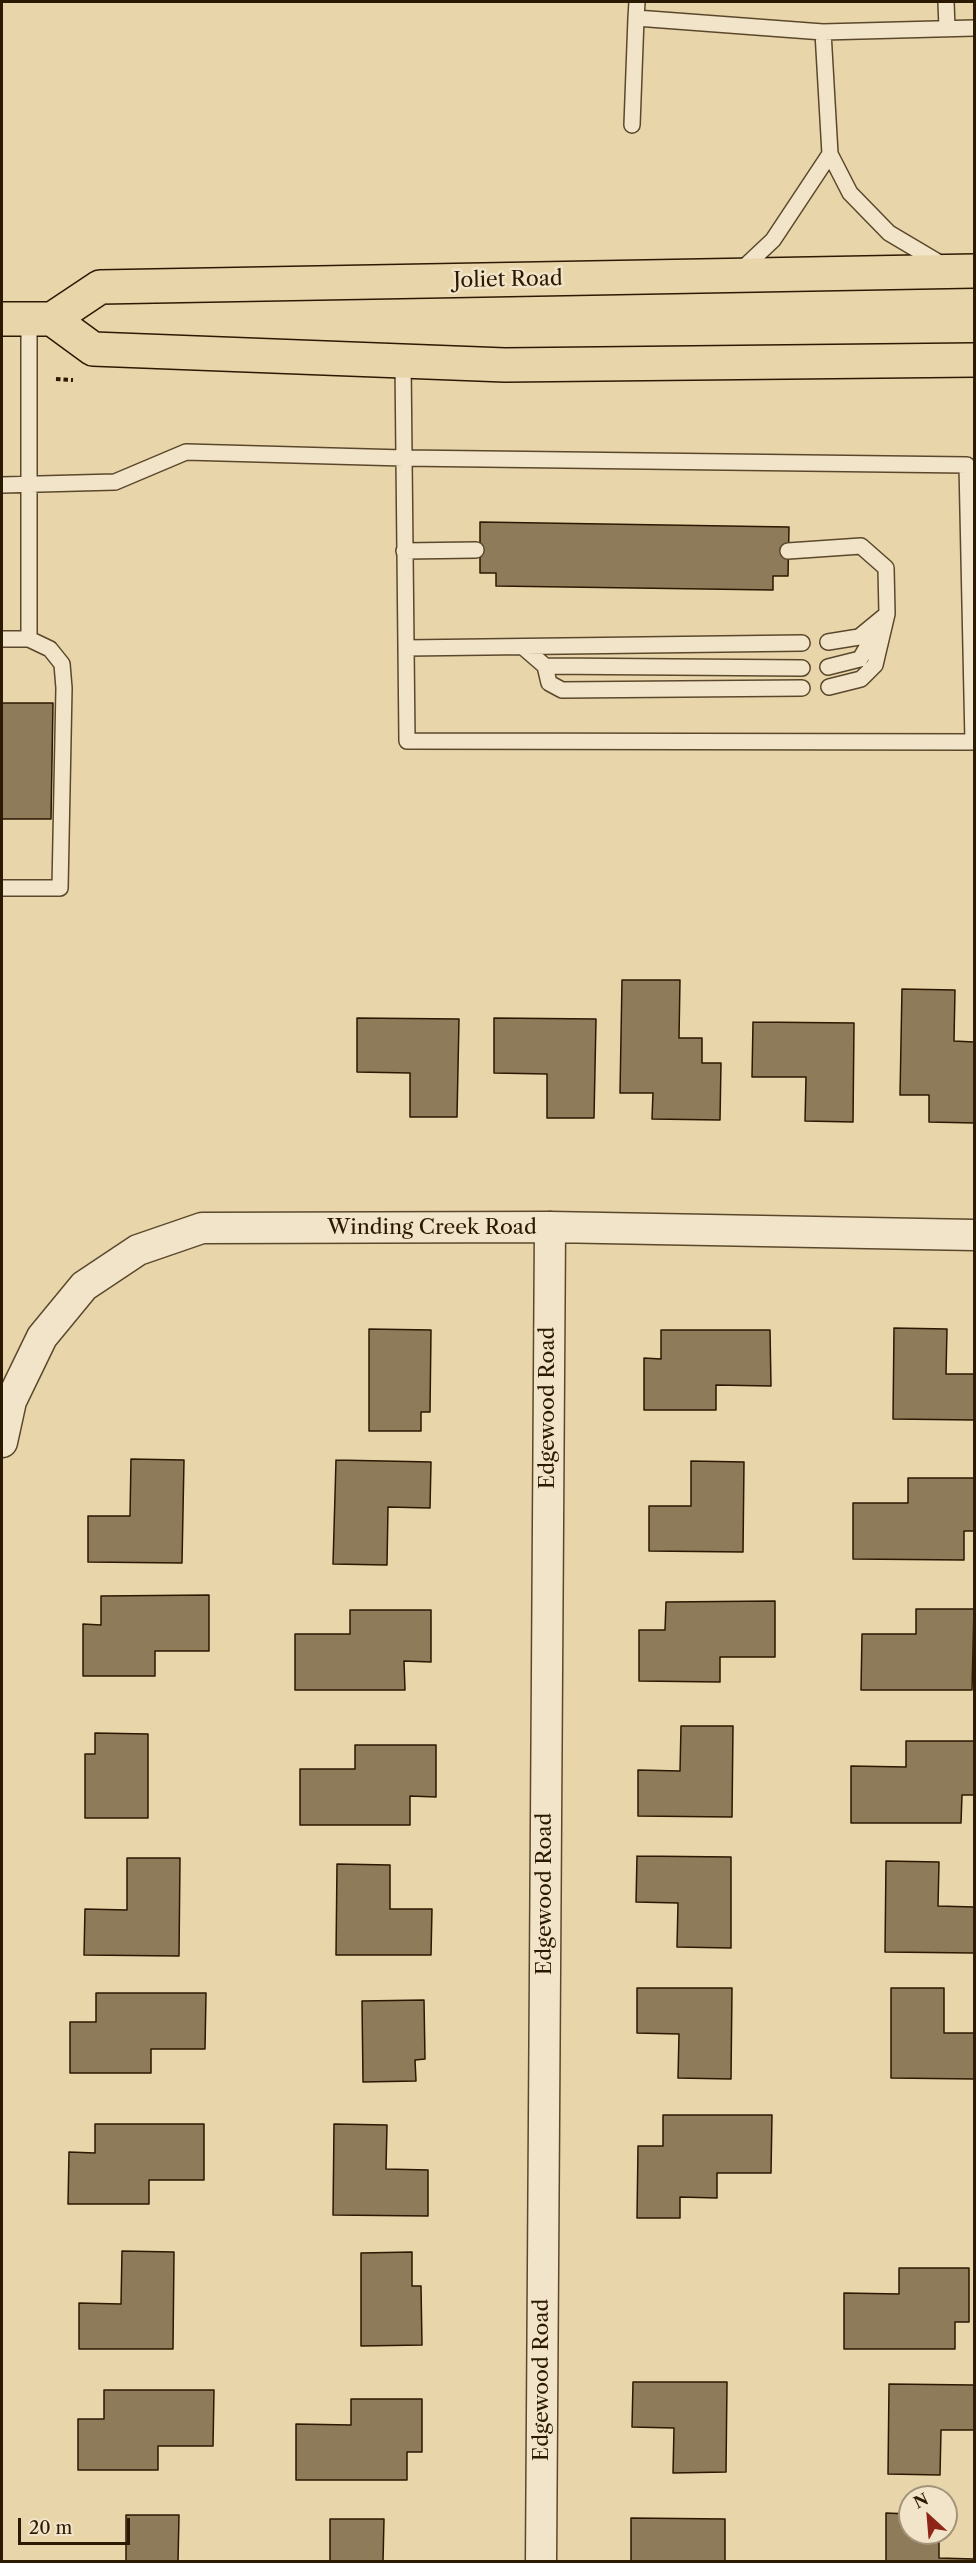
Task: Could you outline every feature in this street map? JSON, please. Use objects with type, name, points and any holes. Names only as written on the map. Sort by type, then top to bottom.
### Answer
[{"type":"main road","name":"Joliet Road","points":[[27,319],[100,287],[964,272]]},
{"type":"main road","points":[[27,319],[93,350],[505,365],[975,360]]},
{"type":"street","name":"Winding Creek Road","points":[[2,1442],[11,1401],[42,1337],[84,1286],[138,1251],[202,1228],[550,1227],[975,1235]]},
{"type":"street","name":"Edgewood Road","points":[[541,2562],[550,1227]]},
{"type":"lane","points":[[632,125],[637,2]]},
{"type":"lane","points":[[946,2],[946,28]]},
{"type":"lane","points":[[636,18],[823,32],[975,28]]},
{"type":"lane","points":[[823,32],[830,154],[850,193],[889,232],[964,272]]},
{"type":"lane","points":[[736,275],[773,240],[830,154]]},
{"type":"lane","points":[[27,319],[29,639]]},
{"type":"lane","points":[[2,484],[115,482],[186,452],[404,458],[967,465],[973,742],[408,741],[404,551],[404,458],[404,361]]},
{"type":"lane","points":[[788,551],[861,546],[886,568],[887,614],[875,664],[861,679],[829,687]]},
{"type":"lane","points":[[404,551],[476,550]]},
{"type":"lane","points":[[828,642],[859,637],[887,614]]},
{"type":"lane","points":[[828,667],[860,659],[887,614]]},
{"type":"lane","points":[[2,639],[29,639],[50,650],[62,664],[64,688],[60,888],[2,888]]},
{"type":"lane","points":[[406,648],[802,643]]},
{"type":"lane","points":[[523,647],[545,666],[549,682],[562,690],[802,688]]},
{"type":"lane","points":[[545,666],[802,668]]},
{"type":"building","points":[[480,522],[789,527],[788,576],[773,576],[773,590],[496,586],[496,573],[480,573]]},
{"type":"building","points":[[2,703],[53,703],[51,819],[2,819]]},
{"type":"building","points":[[622,980],[680,980],[679,1038],[702,1038],[702,1063],[721,1063],[720,1120],[652,1119],[653,1093],[620,1093]]},
{"type":"building","points":[[902,989],[955,990],[954,1041],[974,1042],[974,1123],[929,1122],[929,1095],[900,1095]]},
{"type":"building","points":[[357,1018],[459,1019],[457,1117],[410,1117],[410,1073],[357,1072]]},
{"type":"building","points":[[494,1018],[596,1019],[594,1118],[547,1118],[547,1074],[494,1073]]},
{"type":"building","points":[[753,1022],[854,1023],[853,1122],[805,1121],[806,1077],[752,1077]]},
{"type":"building","points":[[894,1328],[947,1329],[946,1374],[974,1374],[974,1420],[893,1419]]},
{"type":"building","points":[[369,1329],[431,1330],[430,1412],[421,1412],[421,1431],[369,1431]]},
{"type":"building","points":[[661,1330],[770,1330],[771,1386],[716,1385],[716,1410],[644,1410],[644,1358],[661,1359]]},
{"type":"building","points":[[131,1459],[184,1460],[182,1563],[88,1562],[88,1516],[130,1516]]},
{"type":"building","points":[[336,1460],[431,1462],[430,1508],[388,1507],[387,1565],[333,1564]]},
{"type":"building","points":[[691,1461],[744,1462],[743,1552],[649,1551],[649,1506],[691,1506]]},
{"type":"building","points":[[908,1478],[974,1478],[974,1531],[964,1531],[964,1560],[853,1559],[853,1503],[908,1503]]},
{"type":"building","points":[[209,1595],[209,1651],[155,1651],[155,1676],[83,1676],[83,1624],[101,1625],[101,1596]]},
{"type":"building","points":[[775,1601],[775,1657],[720,1657],[720,1682],[639,1681],[639,1630],[665,1630],[666,1602]]},
{"type":"building","points":[[916,1609],[974,1609],[972,1690],[861,1690],[862,1634],[916,1634]]},
{"type":"building","points":[[350,1610],[431,1610],[431,1662],[404,1661],[405,1690],[295,1690],[295,1634],[350,1634]]},
{"type":"building","points":[[681,1726],[733,1726],[732,1817],[638,1816],[638,1770],[680,1771]]},
{"type":"building","points":[[95,1733],[148,1734],[148,1818],[85,1818],[85,1754],[95,1754]]},
{"type":"building","points":[[906,1741],[974,1741],[974,1795],[962,1795],[961,1823],[851,1823],[851,1766],[906,1767]]},
{"type":"building","points":[[355,1745],[436,1745],[436,1797],[410,1796],[410,1825],[300,1825],[300,1769],[355,1769]]},
{"type":"building","points":[[637,1856],[731,1857],[731,1948],[677,1947],[678,1903],[636,1902]]},
{"type":"building","points":[[127,1858],[180,1858],[179,1956],[84,1955],[85,1909],[127,1910]]},
{"type":"building","points":[[886,1861],[939,1862],[938,1906],[974,1907],[974,1953],[885,1952]]},
{"type":"building","points":[[337,1864],[390,1865],[390,1909],[432,1909],[431,1955],[336,1955]]},
{"type":"building","points":[[637,1988],[732,1988],[731,2079],[678,2078],[679,2034],[637,2033]]},
{"type":"building","points":[[891,1988],[944,1988],[944,2033],[974,2033],[974,2079],[891,2078]]},
{"type":"building","points":[[96,1993],[206,1993],[205,2049],[151,2049],[151,2073],[70,2073],[70,2022],[96,2022]]},
{"type":"building","points":[[424,2000],[425,2059],[415,2060],[416,2081],[363,2082],[362,2001]]},
{"type":"building","points":[[663,2115],[772,2115],[771,2173],[717,2173],[717,2198],[680,2197],[680,2218],[637,2218],[638,2146],[663,2146]]},
{"type":"building","points":[[95,2124],[204,2124],[204,2180],[149,2180],[149,2204],[68,2204],[69,2152],[95,2153]]},
{"type":"building","points":[[334,2124],[387,2125],[386,2169],[428,2170],[428,2216],[333,2215]]},
{"type":"building","points":[[122,2251],[174,2252],[173,2349],[79,2349],[79,2303],[121,2304]]},
{"type":"building","points":[[412,2252],[412,2286],[421,2286],[422,2345],[361,2346],[361,2253]]},
{"type":"building","points":[[899,2268],[969,2268],[969,2322],[955,2322],[955,2349],[844,2349],[844,2293],[899,2294]]},
{"type":"building","points":[[633,2382],[727,2382],[726,2472],[673,2473],[674,2428],[632,2427]]},
{"type":"building","points":[[889,2384],[974,2385],[974,2430],[941,2430],[940,2475],[888,2474]]},
{"type":"building","points":[[104,2390],[214,2390],[213,2446],[158,2446],[158,2470],[78,2470],[78,2419],[104,2419]]},
{"type":"building","points":[[351,2399],[422,2399],[422,2452],[407,2452],[407,2480],[296,2480],[296,2424],[351,2425]]},
{"type":"building","points":[[886,2513],[898,2514],[898,2545],[939,2545],[939,2558],[974,2559],[974,2562],[886,2562]]},
{"type":"building","points":[[126,2515],[179,2515],[178,2562],[126,2562]]},
{"type":"building","points":[[631,2518],[725,2519],[725,2562],[631,2562]]},
{"type":"building","points":[[330,2519],[384,2519],[383,2562],[330,2562]]}]
